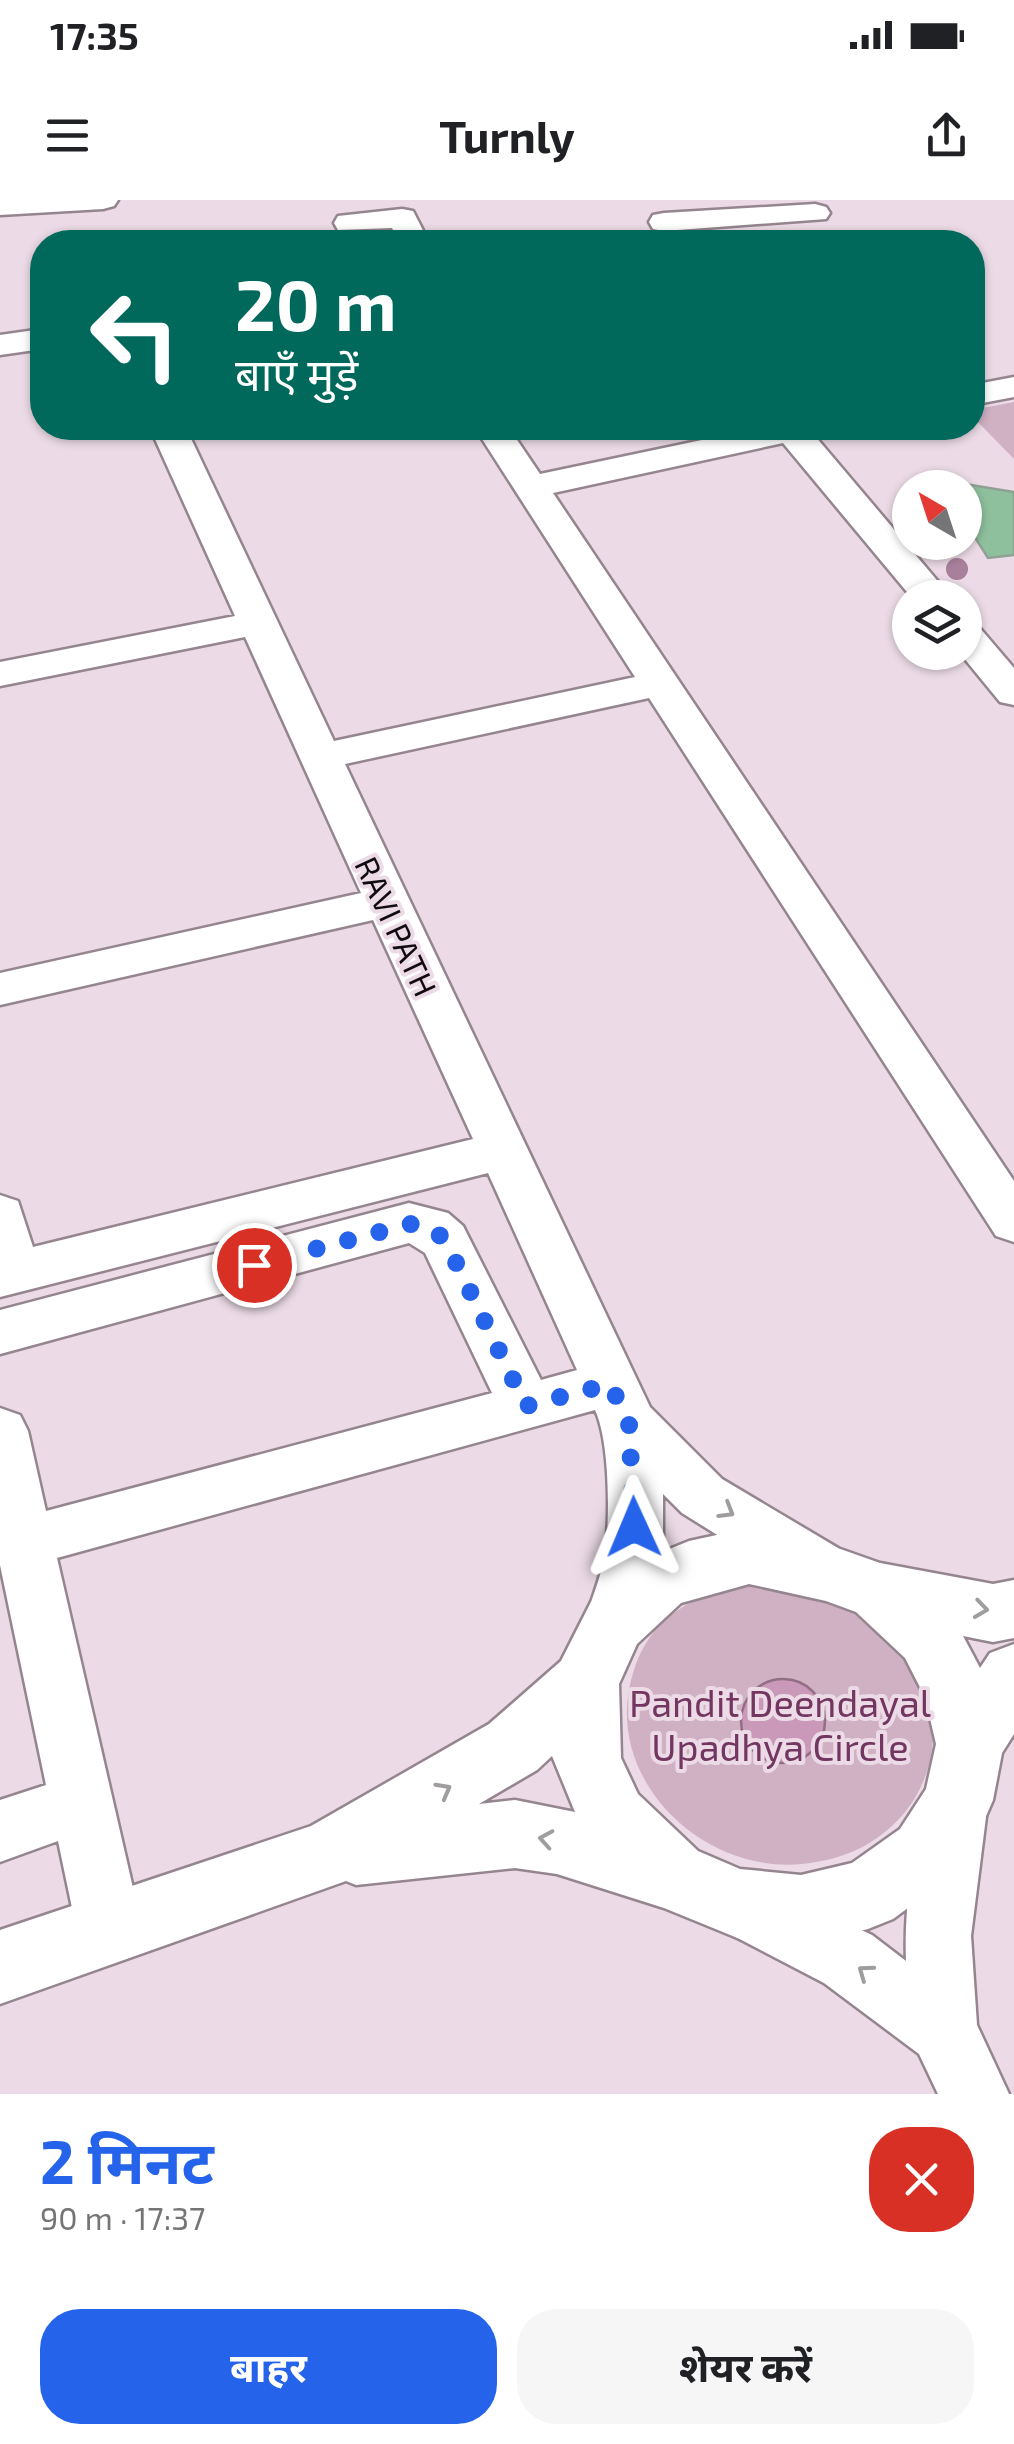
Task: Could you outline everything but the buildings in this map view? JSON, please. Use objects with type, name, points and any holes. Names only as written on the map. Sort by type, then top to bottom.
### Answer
[{"type":"street","points":[[0,206],[92,210]]},
{"type":"street","points":[[666,221],[815,213]]},
{"type":"street","points":[[347,220],[399,215]]},
{"type":"street","points":[[0,345],[30,340]]},
{"type":"street","points":[[985,393],[1014,387]]},
{"type":"street","name":"RAVI PATH","points":[[174,440],[620,1403]]},
{"type":"street","points":[[500,440],[660,684],[1006,1196]]},
{"type":"street","points":[[533,486],[748,440]]},
{"type":"street","points":[[808,440],[919,580]]},
{"type":"street","points":[[0,674],[258,622]]},
{"type":"street","points":[[982,655],[1014,693]]},
{"type":"street","points":[[320,757],[660,684]]},
{"type":"street","points":[[0,990],[386,902]]},
{"type":"street","points":[[0,1332],[500,1151]]},
{"type":"street","points":[[0,1215],[6,1274],[282,1232],[410,1224],[430,1227],[445,1240],[526,1406]]},
{"type":"street","points":[[25,1542],[526,1406],[620,1403]]},
{"type":"street","points":[[620,1403],[702,1496],[854,1582],[928,1637],[958,1692],[964,1772],[944,1874],[938,1936],[943,2030],[974,2094]]},
{"type":"street","points":[[0,1967],[328,1854],[513,1747],[585,1683],[614,1623],[634,1554],[635,1499],[620,1403]]},
{"type":"street","points":[[0,1431],[109,1928]]},
{"type":"street","points":[[614,1623],[658,1583],[689,1569],[749,1556],[993,1612],[1014,1610]]},
{"type":"street","points":[[740,1904],[801,1910],[868,1894],[925,1854],[1014,1674]]},
{"type":"street","points":[[585,1683],[587,1758],[612,1818],[673,1876]]},
{"type":"street","points":[[0,1831],[83,1802]]},
{"type":"street","points":[[328,1854],[514,1834],[557,1840],[673,1876],[740,1904],[848,1959],[943,2030]]},
{"type":"green space","points":[[1014,402],[1014,459],[985,429],[985,408]]},
{"type":"green space","name":"Pandit Deendayal Upadhya Circle","points":[[755,1581],[852,1603],[913,1664],[927,1693],[932,1713],[932,1752],[920,1789],[887,1830],[842,1856],[802,1864],[764,1863],[727,1853],[694,1834],[666,1810],[645,1780],[631,1746],[627,1709],[634,1670],[653,1632],[691,1602]]},
{"type":"shaded area","points":[[783,1679],[799,1682],[813,1691],[822,1705],[822,1737],[813,1751],[799,1760],[783,1763],[767,1760],[753,1751],[744,1737],[741,1721],[744,1705],[753,1691],[767,1682]]},
{"type":"route","points":[[254,1265],[410,1224],[430,1227],[445,1240],[526,1406],[610,1384],[629,1423],[634,1527]]}]
